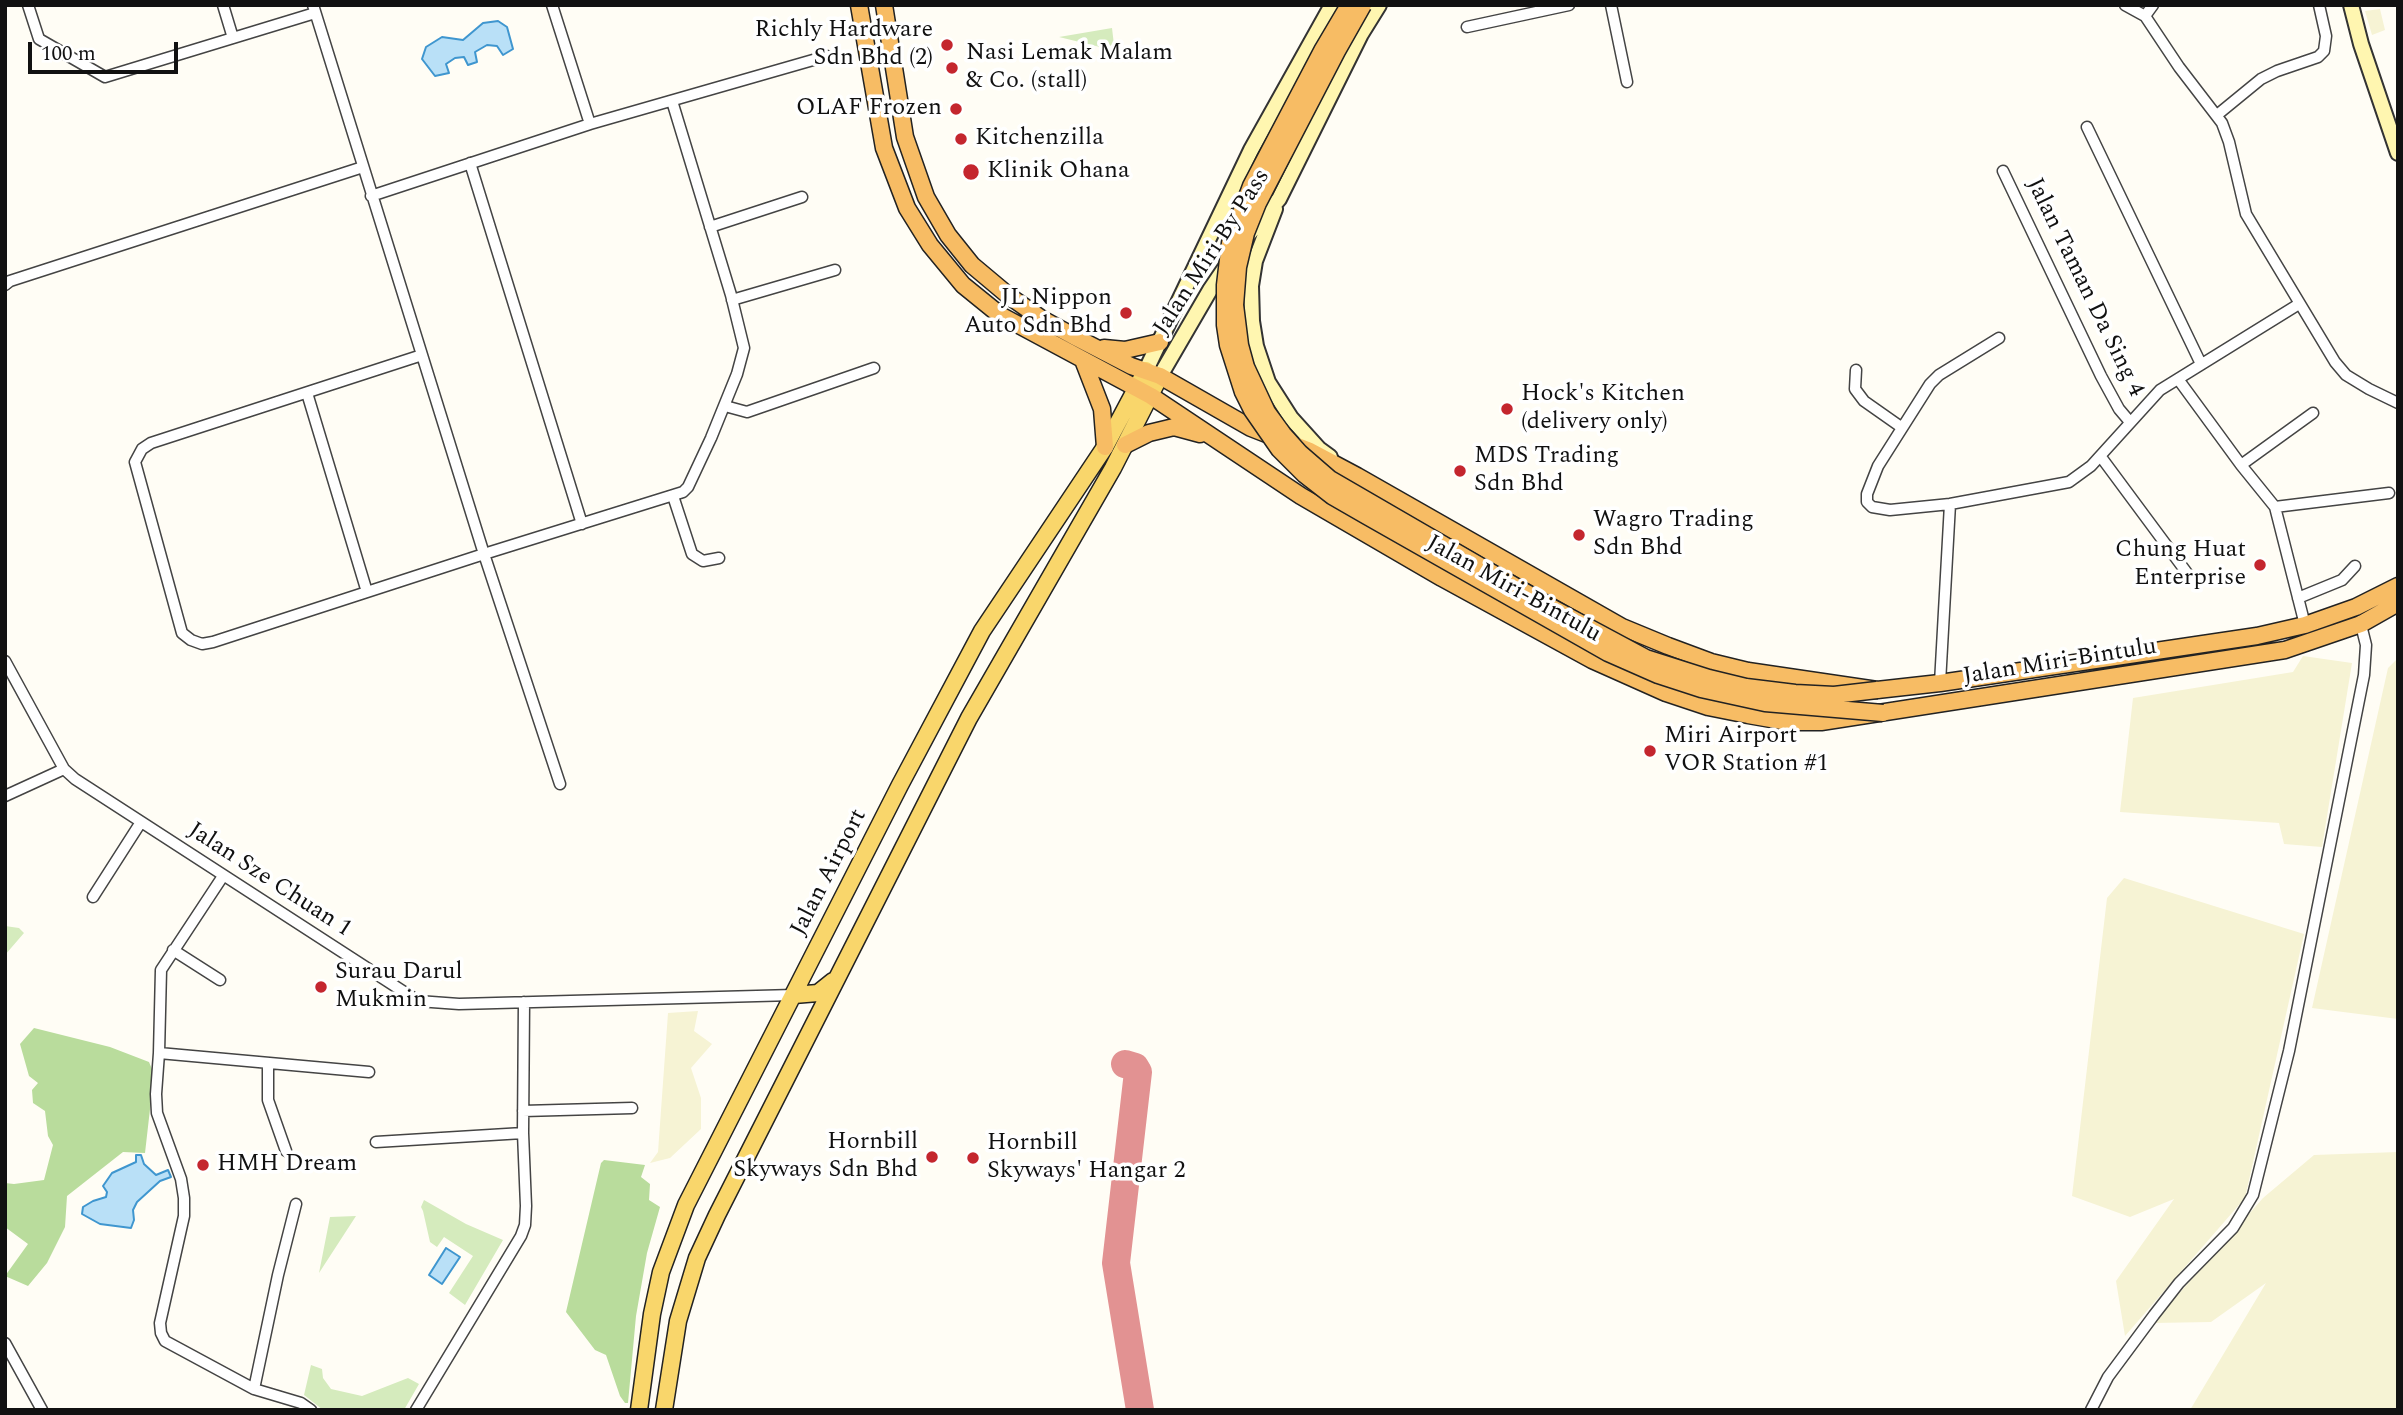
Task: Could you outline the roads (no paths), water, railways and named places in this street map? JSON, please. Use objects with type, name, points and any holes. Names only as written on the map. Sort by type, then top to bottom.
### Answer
[{"type":"highway","name":"Jalan Miri-Bintulu","points":[[859,5],[884,148],[907,208],[930,245],[963,285],[1000,314],[1151,396],[1301,496],[1442,578],[1592,660],[1666,693],[1708,707],[1788,722],[1821,722],[2285,650],[2361,624],[2398,603]]},
{"type":"highway","name":"Jalan Miri-Bintulu","points":[[884,5],[905,137],[926,197],[948,235],[972,265],[1009,296],[1094,348],[1130,366],[1153,373],[1251,428],[1310,451],[1357,475],[1622,626],[1668,646],[1711,662],[1748,671],[1877,690],[2257,636],[2305,625],[2356,607],[2398,586]]},
{"type":"highway","points":[[1349,5],[1251,187],[1230,243],[1224,285],[1228,345],[1243,392],[1279,449],[1305,475],[1354,509],[1608,653],[1646,670],[1701,689],[1765,703],[1883,713]]},
{"type":"highway","points":[[1363,5],[1262,195],[1246,233],[1238,267],[1236,316],[1246,367],[1267,412],[1283,435],[1330,479],[1549,606],[1647,658],[1709,678],[1795,694],[1834,695],[1877,690]]},
{"type":"highway","points":[[1094,348],[1125,350],[1160,342]]},
{"type":"highway","points":[[1083,360],[1102,409],[1105,447]]},
{"type":"highway","points":[[1125,444],[1149,433],[1174,427],[1210,436]]},
{"type":"main road","name":"Jalan Miri By Pass","points":[[1153,373],[1160,342],[1214,225],[1251,150],[1332,5]]},
{"type":"main road","name":"Jalan Miri By Pass","points":[[1153,373],[1253,229],[1279,199],[1361,34],[1379,5]]},
{"type":"main road","points":[[2351,5],[2361,44],[2398,153]]},
{"type":"main road","points":[[1279,199],[1262,241],[1251,286],[1256,346],[1268,382],[1291,418],[1319,449],[1357,475]]},
{"type":"main road","points":[[664,1410],[678,1321],[697,1258],[716,1215],[979,699],[1151,396],[1153,373]]},
{"type":"main road","name":"Jalan Airport","points":[[639,1410],[652,1314],[661,1272],[674,1233],[698,1180],[982,631],[1105,447],[1135,389],[1153,373]]},
{"type":"main road","points":[[794,995],[818,993],[837,977]]},
{"type":"street","points":[[29,5],[39,39],[105,77],[233,38],[314,9],[484,554],[560,784]]},
{"type":"street","points":[[223,5],[233,38]]},
{"type":"street","points":[[552,5],[590,124]]},
{"type":"street","points":[[1467,27],[1569,5]]},
{"type":"street","points":[[1611,5],[1628,82]]},
{"type":"street","points":[[2124,5],[2145,16],[2179,67],[2217,115],[2229,142],[2246,214],[2335,362],[2346,375],[2369,390],[2398,403]]},
{"type":"street","points":[[2145,16],[2153,5]]},
{"type":"street","points":[[2217,115],[2261,79],[2318,57],[2324,51],[2326,36],[2319,5]]},
{"type":"street","points":[[371,196],[590,124],[827,56]]},
{"type":"street","points":[[422,355],[150,443],[142,449],[135,462],[182,633],[202,644],[673,496],[688,487],[742,363],[744,348],[672,101]]},
{"type":"street","points":[[2087,127],[2202,364]]},
{"type":"street","points":[[470,163],[582,524]]},
{"type":"street","points":[[5,285],[9,281],[363,167]]},
{"type":"street","name":"Jalan Taman Da Sing 4","points":[[2003,171],[2101,376],[2119,409],[2130,422]]},
{"type":"street","points":[[710,227],[802,197]]},
{"type":"street","points":[[732,300],[835,270]]},
{"type":"street","points":[[1999,338],[1939,375],[1930,384],[1901,427],[1871,482],[1867,502],[1872,507],[1881,510],[1950,504],[2069,482],[2101,457],[2161,390],[2299,304]]},
{"type":"street","points":[[724,406],[747,412],[874,368]]},
{"type":"street","points":[[1856,370],[1855,389],[1864,401],[1901,427]]},
{"type":"street","points":[[2178,379],[2275,507],[2305,625]]},
{"type":"street","points":[[307,393],[367,592]]},
{"type":"street","points":[[2241,465],[2313,413]]},
{"type":"street","points":[[2101,457],[2187,573]]},
{"type":"street","points":[[2275,507],[2389,494]]},
{"type":"street","points":[[673,496],[692,554],[703,561],[719,558]]},
{"type":"street","points":[[1940,683],[1950,504]]},
{"type":"street","points":[[2298,598],[2342,580],[2355,566]]},
{"type":"street","points":[[2091,1410],[2108,1377],[2154,1315],[2179,1283],[2233,1228],[2253,1195],[2289,1051],[2364,675],[2366,645],[2356,607]]},
{"type":"street","name":"Jalan Sze Chuan 1","points":[[5,661],[64,769],[75,779],[418,1001],[459,1004],[794,995]]},
{"type":"street","points":[[5,796],[64,769]]},
{"type":"street","points":[[93,897],[141,822]]},
{"type":"street","points":[[223,876],[161,970],[157,1112],[181,1179],[184,1198],[184,1216],[160,1323],[161,1333],[165,1341],[254,1389],[301,1403],[311,1410]]},
{"type":"street","points":[[173,950],[220,980]]},
{"type":"street","points":[[416,1410],[522,1236],[526,1206],[523,1133],[524,1002]]},
{"type":"street","points":[[159,1053],[369,1072]]},
{"type":"street","points":[[268,1064],[268,1100],[286,1151]]},
{"type":"street","points":[[523,1111],[632,1108]]},
{"type":"street","points":[[376,1142],[523,1133]]},
{"type":"street","points":[[254,1389],[296,1204]]},
{"type":"street","points":[[5,1343],[42,1410]]},
{"type":"water","points":[[498,21],[507,27],[513,49],[503,55],[497,46],[487,45],[475,52],[477,62],[468,65],[464,57],[455,58],[446,64],[449,73],[435,76],[422,59],[426,47],[442,37],[463,40],[483,23]]},
{"type":"water","points":[[136,1155],[141,1155],[144,1164],[156,1175],[168,1170],[171,1177],[160,1181],[137,1202],[131,1228],[100,1224],[82,1214],[83,1207],[106,1197],[107,1192],[103,1186],[112,1173],[136,1162]]},
{"type":"water","points":[[446,1248],[460,1257],[442,1284],[429,1275]]},
{"type":"place","name":"Richly Hardware Sdn Bhd (2)","points":[[947,45]]},
{"type":"place","name":"Nasi Lemak Malam & Co. (stall)","points":[[952,68]]},
{"type":"place","name":"OLAF Frozen","points":[[956,109]]},
{"type":"place","name":"Kitchenzilla","points":[[961,139]]},
{"type":"place","name":"Klinik Ohana","points":[[971,172]]},
{"type":"place","name":"JL Nippon Auto Sdn Bhd","points":[[1126,313]]},
{"type":"place","name":"Hock's Kitchen (delivery only)","points":[[1507,409]]},
{"type":"place","name":"MDS Trading Sdn Bhd","points":[[1460,471]]},
{"type":"place","name":"Wagro Trading Sdn Bhd","points":[[1579,535]]},
{"type":"place","name":"Chung Huat Enterprise","points":[[2260,565]]},
{"type":"place","name":"Miri Airport VOR Station #1","points":[[1650,751]]},
{"type":"place","name":"Surau Darul Mukmin","points":[[321,987]]},
{"type":"place","name":"Hornbill Skyways Sdn Bhd","points":[[932,1157]]},
{"type":"place","name":"Hornbill Skyways' Hangar 2","points":[[973,1158]]},
{"type":"place","name":"HMH Dream","points":[[203,1165]]}]
